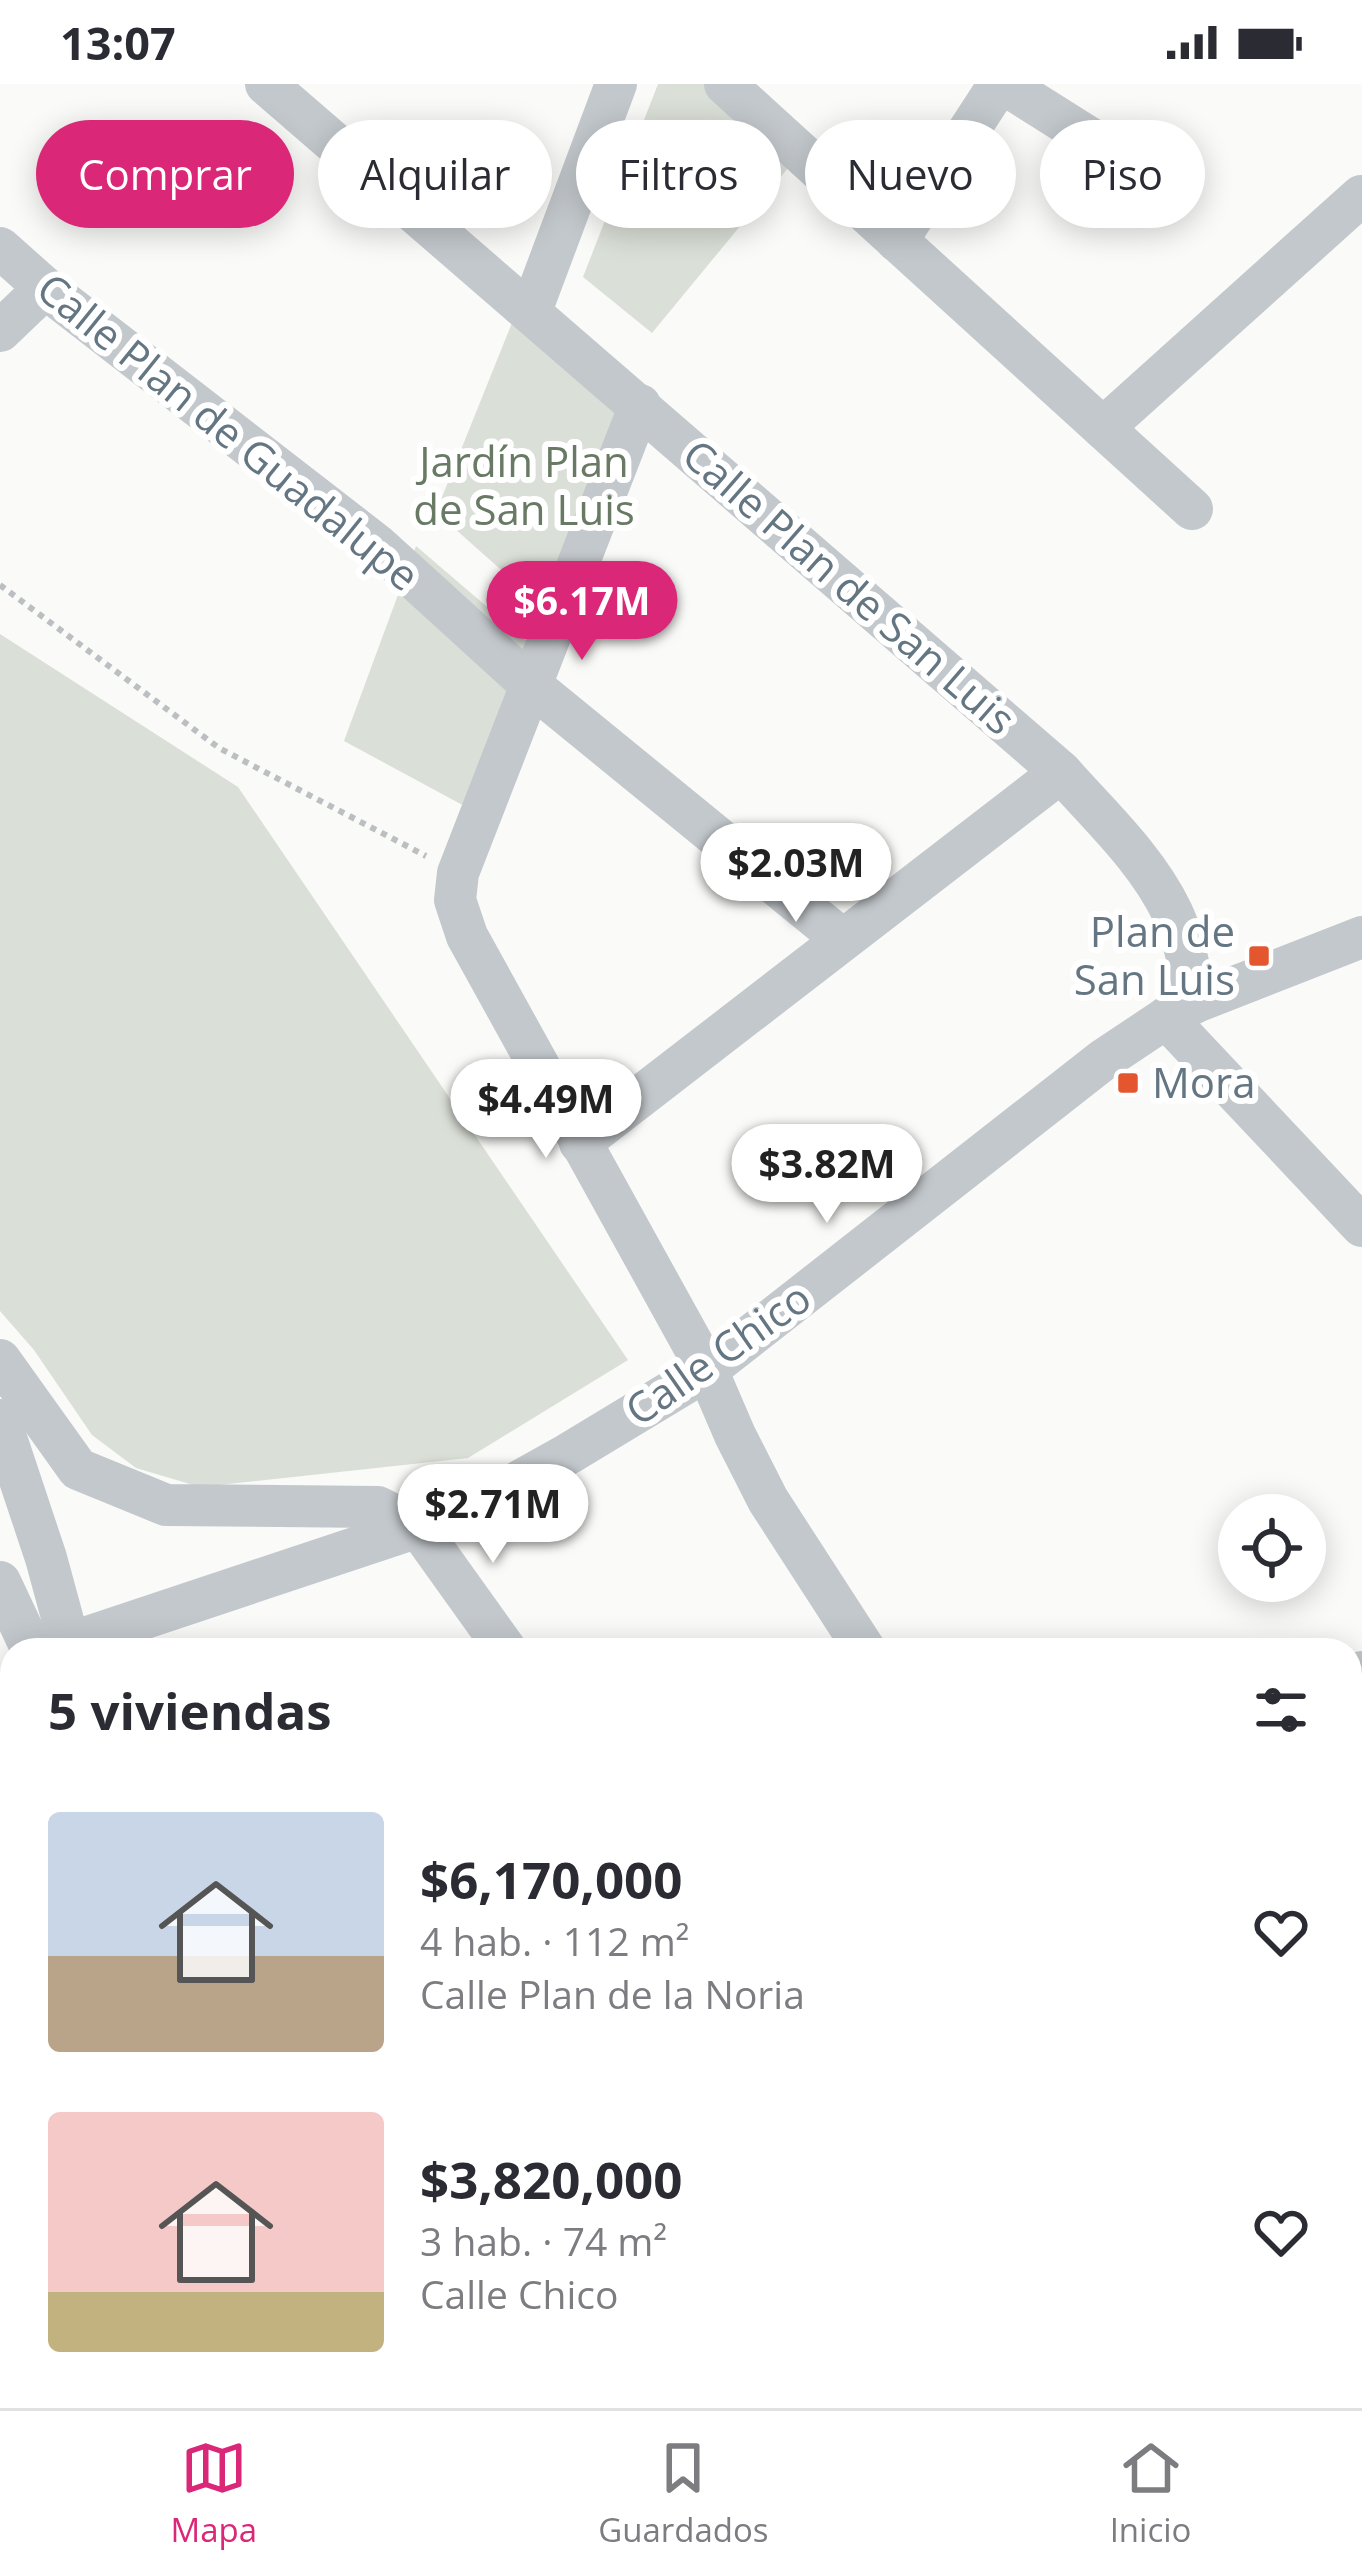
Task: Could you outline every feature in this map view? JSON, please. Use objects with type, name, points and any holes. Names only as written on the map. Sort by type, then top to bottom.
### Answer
[{"type":"street","name":"Calle Plan de San Luis","points":[[266,84],[1061,772],[1141,862],[1173,913],[1188,964],[1181,1010]]},
{"type":"street","points":[[531,311],[616,84]]},
{"type":"street","points":[[725,84],[1192,509]]},
{"type":"street","points":[[897,241],[1002,84],[1060,120]]},
{"type":"street","points":[[1103,428],[1361,196]]},
{"type":"street","name":"Calle Plan de Guadalupe","points":[[0,248],[377,545],[532,686],[842,939]]},
{"type":"street","points":[[0,331],[45,288]]},
{"type":"street","points":[[640,406],[458,873],[455,900],[467,936],[707,1370],[768,1500],[858,1638]]},
{"type":"street","points":[[580,1143],[1061,772]]},
{"type":"street","name":"Calle Chico","points":[[85,1638],[484,1501],[707,1370],[1103,1060],[1181,1010],[1362,938]]},
{"type":"street","points":[[1181,1010],[1362,1226]]},
{"type":"street","points":[[0,1360],[78,1469],[166,1505],[378,1507],[418,1527],[497,1638]]},
{"type":"street","points":[[0,1420],[46,1558],[54,1638]]},
{"type":"street","points":[[46,1558],[0,1581],[47,1638]]},
{"type":"path","points":[[0,585],[218,748],[458,873]]},
{"type":"green space","points":[[658,84],[753,84],[805,134],[805,147],[781,176],[781,120],[644,120]]},
{"type":"green space","points":[[602,228],[739,228],[652,333],[583,277]]},
{"type":"green space","name":"Jardín Plan de San Luis","points":[[526,288],[639,382],[552,615],[436,512]]},
{"type":"green space","points":[[416,546],[534,647],[481,815],[344,741]]},
{"type":"green space","points":[[0,634],[238,787],[628,1360],[468,1458],[200,1487],[136,1468],[92,1435],[34,1350],[0,1311]]},
{"type":"place","name":"Plan de San Luis","points":[[1259,956]]},
{"type":"place","name":"Mora","points":[[1128,1083]]}]
